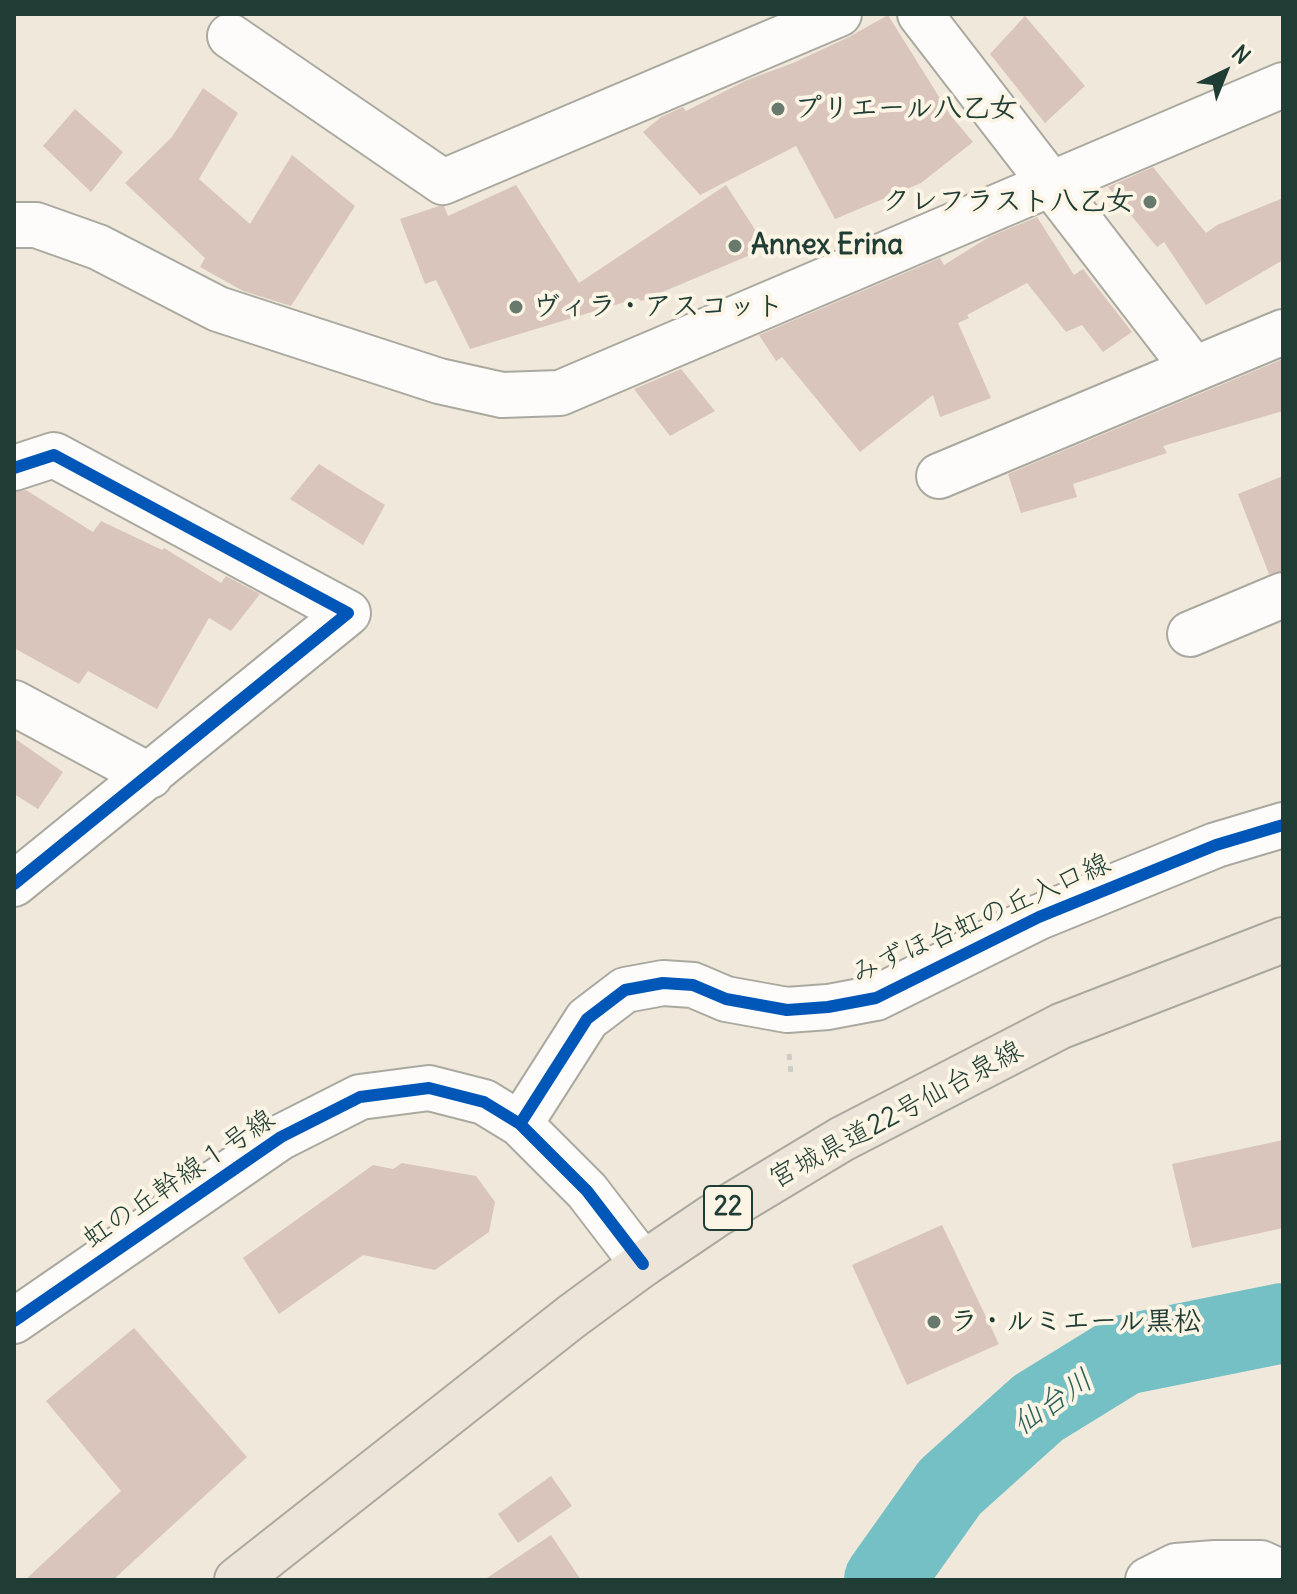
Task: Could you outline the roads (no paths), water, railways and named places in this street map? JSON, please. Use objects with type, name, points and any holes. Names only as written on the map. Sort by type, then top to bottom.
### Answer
[{"type":"main road","name":"宮城県道22号仙台泉線","points":[[237,1580],[571,1317],[714,1216],[842,1139],[1061,1026],[1283,940]]},
{"type":"street","points":[[230,36],[443,182],[839,14]]},
{"type":"street","points":[[920,14],[1193,368]]},
{"type":"street","points":[[14,225],[36,225],[98,247],[218,309],[439,381],[502,395],[560,393],[1283,85]]},
{"type":"street","points":[[939,476],[1283,332]]},
{"type":"street","points":[[14,468],[54,455],[348,613],[14,884]]},
{"type":"street","points":[[1190,634],[1283,595]]},
{"type":"street","points":[[14,703],[150,776]]},
{"type":"street","name":"みずほ台虹の丘入口線","points":[[520,1124],[587,1019],[625,990],[663,983],[693,985],[726,999],[787,1010],[828,1007],[876,998],[1039,917],[1216,845],[1283,825]]},
{"type":"street","name":"虹の丘幹線１号線","points":[[14,1321],[281,1137],[360,1097],[429,1088],[484,1102],[520,1124],[587,1191],[643,1264]]},
{"type":"street","points":[[1148,1580],[1176,1566],[1215,1563],[1261,1563],[1283,1573]]},
{"type":"waterway","name":"仙台川","points":[[884,1580],[950,1487],[1038,1408],[1124,1355],[1283,1323]]},
{"type":"place","name":"プリエール八乙女","points":[[778,109]]},
{"type":"place","name":"クレフラスト八乙女","points":[[1150,202]]},
{"type":"place","name":"Annex Erina","points":[[735,246]]},
{"type":"place","name":"ヴィラ・アスコット","points":[[516,307]]},
{"type":"place","name":"ラ・ルミエール黒松","points":[[934,1322]]}]
